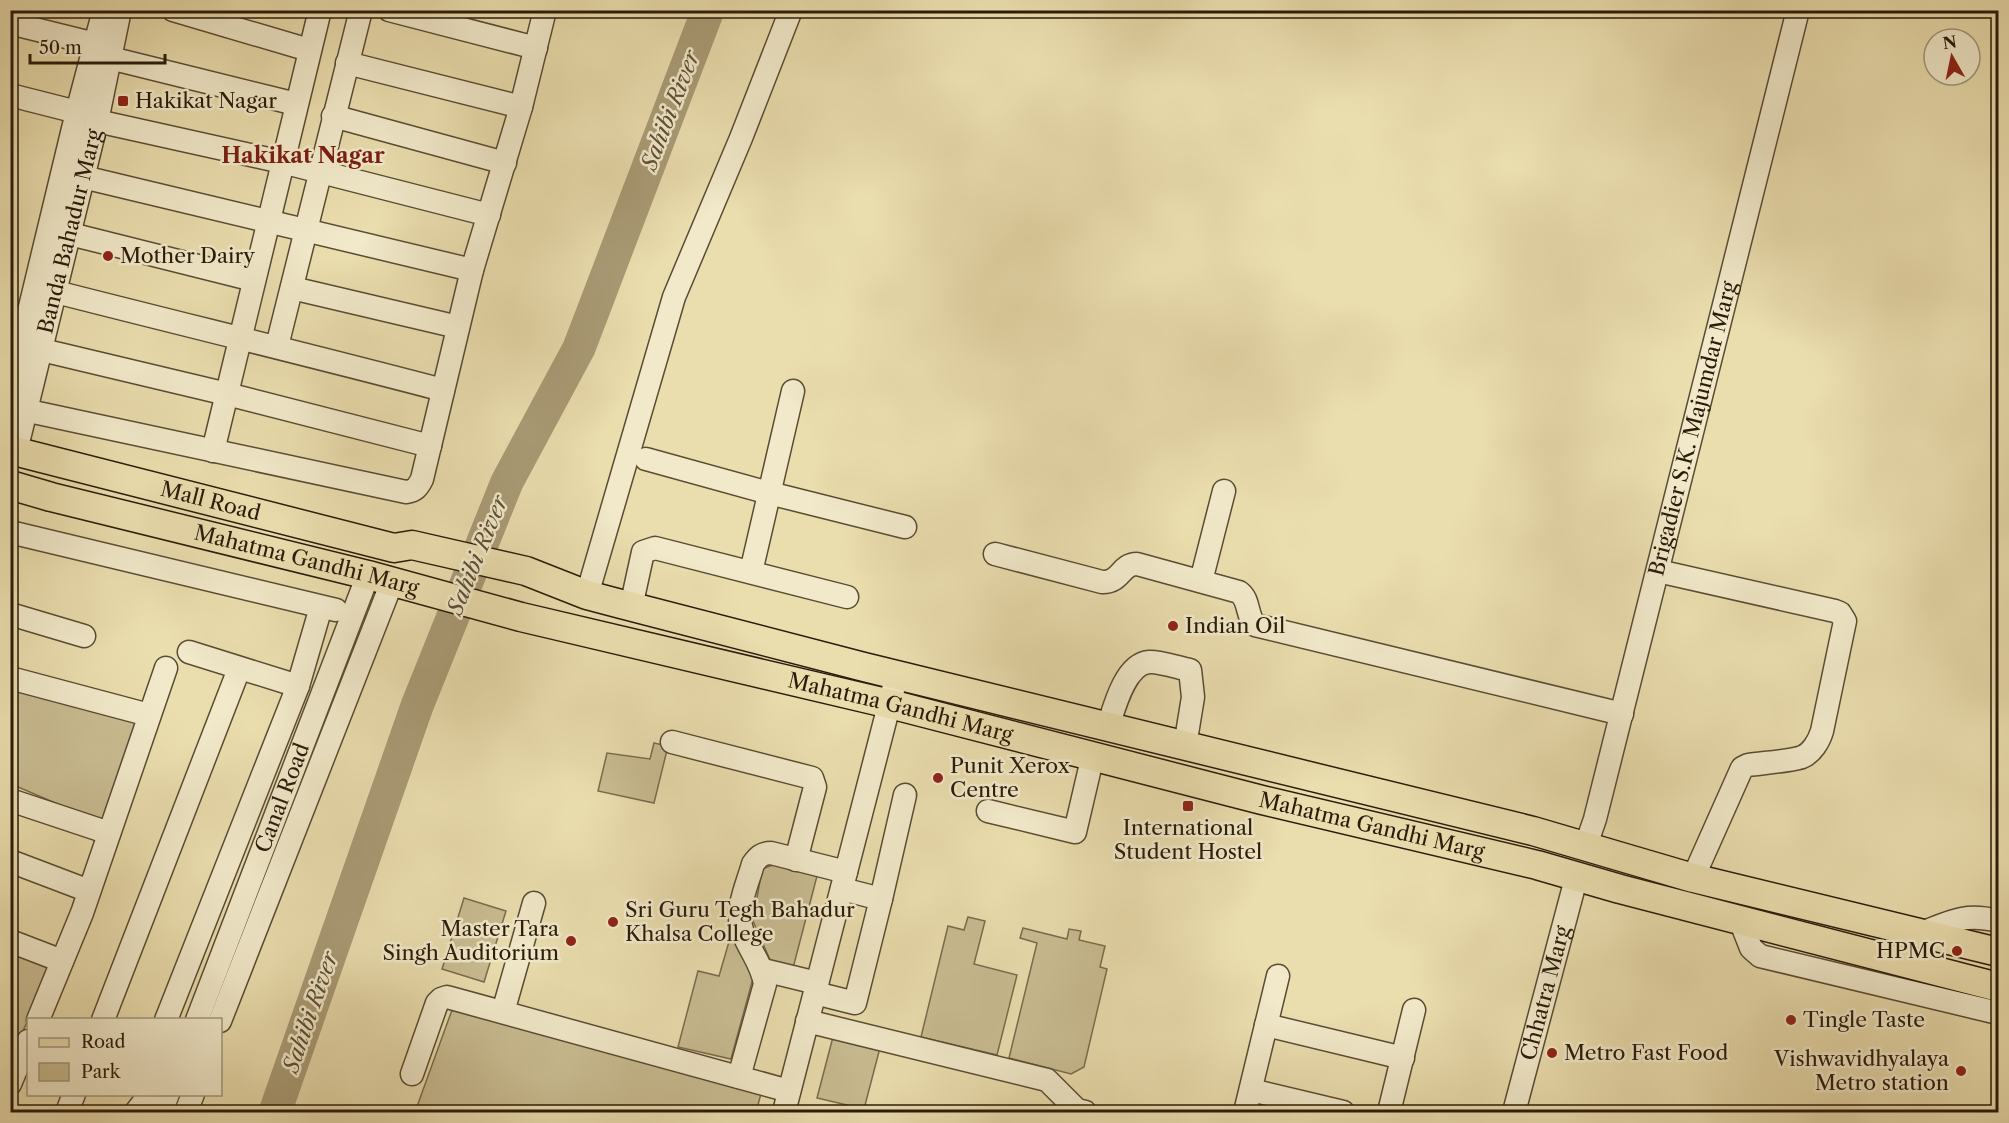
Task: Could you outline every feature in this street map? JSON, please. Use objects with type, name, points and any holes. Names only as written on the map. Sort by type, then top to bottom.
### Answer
[{"type":"main road","name":"Mall Road","points":[[13,451],[394,548],[412,545]]},
{"type":"main road","name":"Mahatma Gandhi Marg","points":[[10,485],[388,581],[530,620],[890,704],[1262,800],[1577,875],[1620,889],[1998,987]]},
{"type":"main road","name":"Mahatma Gandhi Marg","points":[[412,545],[539,576],[587,595],[631,607],[1586,845],[1693,878],[1998,951]]},
{"type":"main road","points":[[530,620],[539,576]]},
{"type":"main road","points":[[1950,975],[1958,942]]},
{"type":"street","name":"Banda Bahadur Marg","points":[[103,51],[104,10]]},
{"type":"street","name":"Banda Bahadur Marg","points":[[10,390],[103,51],[120,10]]},
{"type":"street","points":[[173,10],[309,50]]},
{"type":"street","points":[[213,451],[320,10]]},
{"type":"street","points":[[277,346],[361,10]]},
{"type":"street","points":[[389,10],[536,48]]},
{"type":"street","points":[[19,408],[406,492],[418,487],[472,270],[505,163],[545,10]]},
{"type":"street","points":[[587,595],[674,297],[741,138],[791,10]]},
{"type":"street","name":"Brigadier S.K. Majumdar Marg","points":[[1586,845],[1622,714],[1798,10]]},
{"type":"street","points":[[10,23],[296,104]]},
{"type":"street","points":[[347,63],[521,106]]},
{"type":"street","points":[[10,95],[489,215]]},
{"type":"street","name":"Banda Bahadur Marg","points":[[13,451],[19,408],[42,350],[84,177],[87,116]]},
{"type":"street","points":[[333,116],[505,163]]},
{"type":"street","points":[[84,177],[472,270]]},
{"type":"street","points":[[70,234],[254,280]]},
{"type":"street","points":[[292,288],[458,327]]},
{"type":"street","points":[[56,292],[277,346],[443,390]]},
{"type":"street","points":[[42,350],[430,446]]},
{"type":"street","points":[[751,572],[793,391]]},
{"type":"street","points":[[646,459],[905,527]]},
{"type":"street","points":[[1201,581],[1224,491]]},
{"type":"street","points":[[10,532],[351,614]]},
{"type":"street","points":[[631,607],[643,552],[655,548],[847,597]]},
{"type":"street","points":[[995,554],[1102,582],[1114,581],[1128,566],[1133,564],[1201,581],[1243,594],[1249,617],[1255,625],[1622,714]]},
{"type":"street","points":[[1658,570],[1835,611],[1840,613],[1845,621],[1822,731],[1815,747],[1802,757],[1748,765],[1742,768],[1693,878]]},
{"type":"street","points":[[221,1018],[388,581]]},
{"type":"street","name":"Canal Road","points":[[198,1018],[351,614],[388,581]]},
{"type":"street","points":[[167,1018],[297,686],[321,607]]},
{"type":"street","points":[[10,614],[84,636]]},
{"type":"street","points":[[189,652],[297,686]]},
{"type":"street","points":[[1107,727],[1125,681],[1135,668],[1148,662],[1190,670],[1193,697],[1185,746]]},
{"type":"street","points":[[39,1018],[89,891],[166,668]]},
{"type":"street","points":[[104,1018],[239,669]]},
{"type":"street","points":[[412,1074],[438,1003],[441,999],[453,998],[739,1077],[787,1102],[898,674]]},
{"type":"street","points":[[10,678],[150,715]]},
{"type":"street","points":[[672,742],[812,778],[815,787],[796,860]]},
{"type":"street","points":[[988,811],[1075,832],[1092,755]]},
{"type":"street","points":[[763,970],[855,1003],[905,795]]},
{"type":"street","points":[[10,800],[109,833]]},
{"type":"street","points":[[739,1077],[765,984],[763,970],[743,934],[740,917],[753,864],[765,853],[771,853],[796,860],[844,880],[881,899]]},
{"type":"street","points":[[10,861],[89,891]]},
{"type":"street","name":"Chhatra Marg","points":[[1514,1113],[1577,875]]},
{"type":"street","points":[[503,1012],[534,903]]},
{"type":"street","points":[[1922,933],[1958,919],[1973,916],[1998,921]]},
{"type":"street","points":[[1740,920],[1751,948],[1760,956],[1998,1013]]},
{"type":"street","points":[[10,941],[62,961]]},
{"type":"street","points":[[1245,1113],[1278,976]]},
{"type":"street","points":[[1389,1113],[1414,1010]]},
{"type":"street","points":[[807,1022],[1047,1080],[1077,1110],[1084,1113]]},
{"type":"street","points":[[1266,1025],[1403,1058]]},
{"type":"street","points":[[10,1084],[27,1043]]},
{"type":"street","points":[[1251,1090],[1343,1113]]},
{"type":"street","points":[[67,1113],[74,1096]]},
{"type":"street","points":[[136,1113],[149,1096]]},
{"type":"street","points":[[161,1113],[168,1096]]},
{"type":"street","points":[[186,1113],[193,1096]]},
{"type":"green space","points":[[11,689],[137,718],[102,823],[11,784]]},
{"type":"green space","points":[[654,743],[668,746],[654,803],[598,791],[607,753],[650,759]]},
{"type":"green space","points":[[773,865],[817,876],[793,968],[771,962],[753,921],[762,869]]},
{"type":"green space","points":[[464,898],[506,911],[484,982],[442,969]]},
{"type":"green space","points":[[968,917],[985,921],[974,964],[1017,975],[997,1055],[921,1037],[948,926],[964,930]]},
{"type":"green space","points":[[735,921],[755,971],[731,1059],[678,1047],[698,971],[719,976]]},
{"type":"green space","points":[[1023,928],[1067,939],[1069,929],[1081,931],[1079,940],[1105,946],[1100,967],[1107,969],[1084,1067],[1071,1074],[1009,1058],[1037,943],[1020,938]]},
{"type":"green space","points":[[11,941],[55,959],[11,1058]]},
{"type":"green space","points":[[452,1010],[762,1090],[756,1112],[415,1112]]},
{"type":"green space","points":[[834,1033],[881,1044],[864,1109],[817,1098]]},
{"type":"waterway","name":"Sahibi River","points":[[275,1112],[417,706],[507,482],[579,348],[708,10]]},
{"type":"place","name":"Hakikat Nagar","points":[[123,101]]},
{"type":"place","name":"Mother Dairy","points":[[108,256]]},
{"type":"place","name":"Indian Oil","points":[[1173,626]]},
{"type":"place","name":"Punit Xerox Centre","points":[[938,778]]},
{"type":"place","name":"International Student Hostel","points":[[1188,806]]},
{"type":"place","name":"Sri Guru Tegh Bahadur Khalsa College","points":[[613,922]]},
{"type":"place","name":"Master Tara Singh Auditorium","points":[[571,941]]},
{"type":"place","name":"HPMC","points":[[1957,951]]},
{"type":"place","name":"Tingle Taste","points":[[1791,1020]]},
{"type":"place","name":"Metro Fast Food","points":[[1552,1053]]},
{"type":"place","name":"Vishwavidhyalaya Metro station","points":[[1961,1071]]},
{"type":"district","name":"Hakikat Nagar","points":[[303,155]]}]
